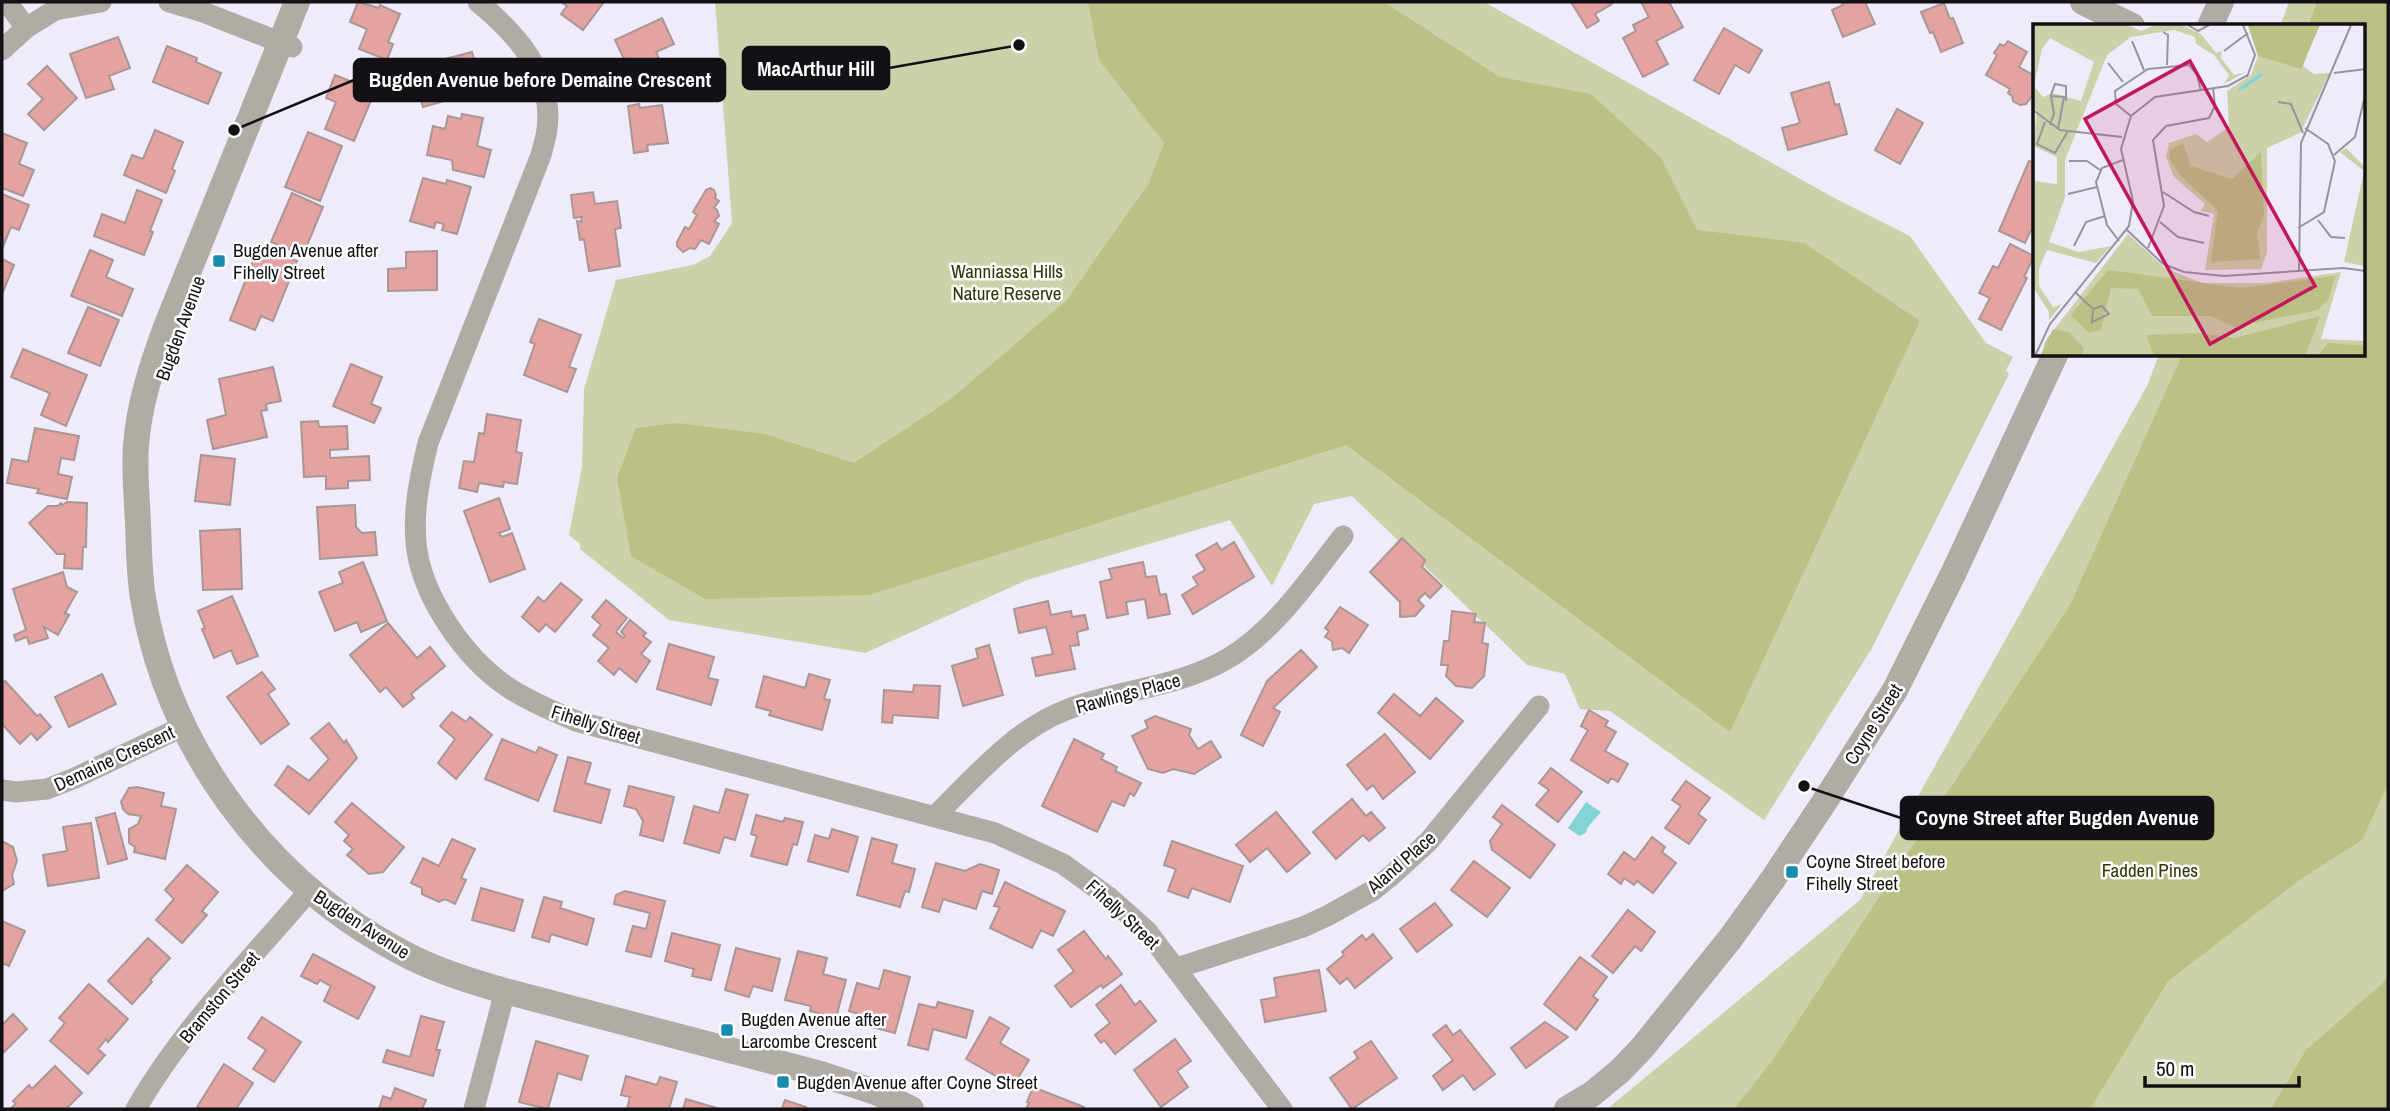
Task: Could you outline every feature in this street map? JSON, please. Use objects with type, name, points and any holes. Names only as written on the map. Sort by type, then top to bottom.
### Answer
[{"type":"street","points":[[7,2],[26,28]]},
{"type":"street","points":[[2,50],[26,28],[55,10],[101,2]]},
{"type":"street","points":[[169,2],[203,12],[286,45]]},
{"type":"street","name":"Bugden Avenue","points":[[286,45],[297,2]]},
{"type":"street","name":"Bugden Avenue","points":[[310,2],[286,45],[186,293],[154,379],[136,445],[139,566],[146,610],[170,695],[207,771],[258,842],[310,890],[354,923],[401,952],[461,978],[821,1074],[878,1093],[911,1109]]},
{"type":"street","name":"Fihelly Street","points":[[478,2],[503,22],[526,50],[542,80],[546,96],[547,127],[541,155],[481,302],[428,443],[418,481],[416,544],[423,577],[442,614],[473,659],[508,688],[537,705],[576,720],[995,833],[1073,871],[1111,898],[1147,931],[1282,1109]]},
{"type":"street","points":[[2083,2],[2128,24]]},
{"type":"street","points":[[2211,24],[2221,2]]},
{"type":"street","name":"Coyne Street","points":[[1567,1109],[1592,1094],[1642,1048],[1730,939],[1825,801],[1895,690],[1953,574],[2054,357]]},
{"type":"street","name":"Rawlings Place","points":[[934,816],[1028,730],[1063,711],[1102,697],[1187,677],[1244,648],[1275,620],[1343,536]]},
{"type":"street","name":"Aland Place","points":[[1177,968],[1303,927],[1372,891],[1429,841],[1539,706]]},
{"type":"street","name":"Demaine Crescent","points":[[2,790],[16,792],[47,789],[184,726]]},
{"type":"street","name":"Bramston Street","points":[[136,1109],[152,1082],[189,1032],[310,890]]},
{"type":"street","points":[[474,1109],[505,991]]},
{"type":"green space","name":"Wanniassa Hills Nature Reserve","points":[[715,2],[1484,2],[1838,200],[1910,236],[1986,343],[2013,357],[2006,370],[2009,374],[1872,648],[1764,820],[1610,711],[1580,709],[1565,674],[1527,665],[1352,496],[1314,504],[1272,586],[1230,520],[1027,580],[865,653],[669,620],[580,549],[580,544],[569,535],[582,467],[584,389],[616,280],[693,265],[710,256],[732,223]]},
{"type":"green space","points":[[1088,2],[1384,2],[1500,77],[1591,94],[1661,158],[1697,230],[1804,243],[1920,321],[1730,732],[1346,445],[869,595],[705,599],[631,556],[617,478],[636,428],[678,423],[765,434],[854,463],[948,401],[1066,301],[1149,183],[1164,143],[1099,60]]},
{"type":"green space","name":"Fadden Pines","points":[[2289,2],[2388,2],[2388,1109],[1607,1109],[1860,900],[2147,386],[2158,357],[2366,357],[2366,24],[2281,24]]},
{"type":"green space","name":"Fadden Pines","points":[[2317,2],[2388,2],[2388,784],[2362,840],[2301,879],[2168,981],[2090,1109],[1734,1109],[1772,1061],[2070,605],[2181,357],[2366,357],[2366,24],[2309,24]]},
{"type":"green space","points":[[2388,974],[2388,1109],[2271,1109],[2306,1050],[2383,983]]},
{"type":"shaded area","points":[[1586,802],[1601,812],[1586,833],[1579,836],[1568,828]]},
{"type":"building","points":[[358,2],[379,8],[380,5],[400,14],[388,42],[393,44],[387,60],[359,49],[367,29],[350,22]]},
{"type":"building","points":[[561,2],[604,2],[583,30],[561,14],[567,6]]},
{"type":"building","points":[[1571,2],[1612,4],[1595,14],[1599,21],[1587,28]]},
{"type":"building","points":[[1641,2],[1669,2],[1683,27],[1656,41],[1668,64],[1643,77],[1623,38],[1636,31],[1633,25],[1649,17]]},
{"type":"building","points":[[1841,2],[1865,2],[1875,24],[1843,37],[1832,10],[1843,5]]},
{"type":"building","points":[[1944,3],[1963,43],[1941,52],[1921,12]]},
{"type":"building","points":[[662,18],[674,44],[656,52],[670,82],[641,96],[634,82],[620,89],[610,68],[625,61],[615,40]]},
{"type":"building","points":[[1724,28],[1762,50],[1749,73],[1735,65],[1719,94],[1694,80]]},
{"type":"building","points":[[118,37],[130,68],[109,76],[114,89],[86,98],[70,54]]},
{"type":"building","points":[[2008,41],[2027,52],[2019,67],[2033,75],[2033,95],[2026,104],[2020,105],[2013,101],[2008,93],[2010,89],[1986,75],[1997,55],[1994,53],[2000,44],[2004,46]]},
{"type":"building","points":[[167,46],[197,58],[196,62],[221,73],[208,104],[153,82]]},
{"type":"building","points":[[472,52],[483,90],[423,107],[417,87],[442,80],[437,61]]},
{"type":"building","points":[[47,66],[77,98],[44,130],[28,114],[43,99],[28,84]]},
{"type":"building","points":[[335,75],[375,91],[354,141],[325,129],[336,102],[326,98]]},
{"type":"building","points":[[1829,82],[1835,105],[1839,104],[1847,134],[1788,150],[1782,128],[1800,123],[1791,93]]},
{"type":"building","points":[[639,104],[640,108],[662,105],[668,143],[647,145],[648,151],[634,153],[628,106]]},
{"type":"building","points":[[1897,109],[1923,123],[1900,164],[1875,150]]},
{"type":"building","points":[[462,114],[483,118],[477,146],[491,150],[484,177],[453,170],[452,160],[427,155],[433,126],[445,129],[448,116],[461,119]]},
{"type":"building","points":[[155,130],[183,142],[166,193],[124,175],[132,155],[143,159]]},
{"type":"building","points":[[308,132],[342,146],[320,201],[285,187]]},
{"type":"building","points":[[2,133],[27,143],[19,164],[34,170],[23,196],[2,188]]},
{"type":"building","points":[[2029,161],[2033,162],[2033,231],[2031,230],[2025,243],[1999,231]]},
{"type":"building","points":[[423,178],[446,184],[447,180],[471,187],[457,234],[442,230],[444,224],[436,222],[434,228],[410,221]]},
{"type":"building","points":[[137,190],[162,200],[144,255],[94,236],[102,214],[125,223]]},
{"type":"building","points":[[706,190],[714,190],[715,198],[719,201],[714,208],[719,216],[714,221],[719,224],[709,244],[701,240],[695,249],[690,248],[683,252],[677,242],[685,227],[689,229],[697,215],[693,212]]},
{"type":"building","points":[[593,192],[595,204],[617,201],[621,228],[615,229],[620,266],[589,271],[584,239],[580,240],[577,221],[581,222],[582,217],[574,218],[571,195]]},
{"type":"building","points":[[292,193],[323,207],[303,255],[271,242]]},
{"type":"building","points":[[2,194],[29,205],[19,230],[11,227],[2,249]]},
{"type":"building","points":[[2010,244],[2033,256],[2024,277],[2027,278],[2001,330],[1979,319],[1990,298],[1979,293],[1993,266],[1998,268]]},
{"type":"building","points":[[259,246],[297,261],[273,321],[261,316],[255,330],[230,320]]},
{"type":"building","points":[[90,250],[113,260],[106,277],[133,289],[122,316],[71,296]]},
{"type":"building","points":[[437,251],[437,290],[388,291],[388,269],[406,268],[406,252]]},
{"type":"building","points":[[2,259],[14,265],[3,292],[2,292]]},
{"type":"building","points":[[88,307],[119,320],[100,366],[68,353]]},
{"type":"building","points":[[539,319],[581,335],[569,367],[576,369],[567,392],[524,375],[535,344],[530,342]]},
{"type":"building","points":[[23,349],[87,375],[66,426],[41,415],[50,393],[11,377]]},
{"type":"building","points":[[351,364],[382,377],[371,404],[381,408],[374,423],[333,406]]},
{"type":"building","points":[[273,367],[281,401],[266,404],[267,410],[261,411],[267,437],[213,449],[207,420],[226,415],[219,379]]},
{"type":"building","points":[[487,414],[521,420],[516,452],[522,453],[517,484],[504,482],[503,487],[479,483],[477,492],[459,488],[464,461],[474,462],[479,433],[484,434]]},
{"type":"building","points":[[318,421],[319,427],[347,426],[348,449],[330,450],[330,458],[369,456],[370,480],[348,481],[348,488],[326,489],[326,476],[304,477],[301,422]]},
{"type":"building","points":[[35,428],[79,436],[74,460],[61,458],[58,474],[72,477],[67,499],[37,493],[39,489],[7,483],[12,459],[28,462]]},
{"type":"building","points":[[201,455],[235,459],[230,505],[195,501]]},
{"type":"building","points":[[499,498],[510,529],[499,533],[502,537],[512,533],[525,569],[490,582],[464,511]]},
{"type":"building","points":[[67,502],[87,503],[86,547],[83,547],[82,569],[64,568],[65,554],[57,554],[29,523],[48,506]]},
{"type":"building","points":[[355,505],[356,527],[362,533],[375,532],[377,555],[320,559],[317,507]]},
{"type":"building","points":[[240,529],[242,589],[203,590],[200,531]]},
{"type":"building","points":[[1402,538],[1425,560],[1422,567],[1442,586],[1430,598],[1425,593],[1418,600],[1424,606],[1415,616],[1400,617],[1400,602],[1370,572]]},
{"type":"building","points":[[1234,542],[1254,577],[1193,614],[1182,595],[1198,585],[1193,577],[1205,570],[1196,555],[1217,543],[1221,550]]},
{"type":"building","points":[[363,562],[387,621],[361,632],[357,622],[335,631],[319,592],[343,583],[339,572]]},
{"type":"building","points":[[1143,562],[1146,577],[1156,576],[1160,595],[1166,594],[1170,614],[1148,618],[1145,599],[1126,602],[1128,614],[1107,618],[1100,582],[1112,579],[1109,569]]},
{"type":"building","points":[[63,572],[67,587],[77,592],[65,613],[69,615],[58,635],[44,627],[48,638],[29,644],[27,637],[16,641],[14,635],[26,630],[13,589]]},
{"type":"building","points":[[561,583],[582,600],[555,632],[546,624],[539,632],[522,617],[538,597],[544,602]]},
{"type":"building","points":[[232,596],[258,656],[237,664],[231,650],[214,658],[198,611]]},
{"type":"building","points":[[606,600],[627,618],[616,632],[623,638],[625,636],[621,632],[630,620],[646,633],[643,636],[651,642],[641,654],[650,661],[636,682],[619,668],[614,675],[598,661],[609,648],[593,635],[601,625],[592,617]]},
{"type":"building","points":[[1048,601],[1051,615],[1071,611],[1072,617],[1085,615],[1088,629],[1077,632],[1079,645],[1070,646],[1075,669],[1036,676],[1032,658],[1053,654],[1046,627],[1019,633],[1014,609]]},
{"type":"building","points":[[1340,607],[1368,625],[1349,653],[1342,648],[1333,650],[1332,641],[1325,637],[1329,631],[1325,628]]},
{"type":"building","points":[[1452,611],[1476,614],[1474,622],[1485,623],[1482,643],[1488,644],[1484,676],[1472,688],[1456,686],[1446,676],[1448,665],[1441,665],[1444,641],[1449,641]]},
{"type":"building","points":[[388,623],[417,658],[430,647],[445,666],[411,694],[414,698],[403,707],[386,687],[380,692],[350,655]]},
{"type":"building","points":[[669,644],[714,657],[708,678],[718,680],[711,705],[657,689]]},
{"type":"building","points":[[989,645],[1003,695],[963,706],[952,666],[978,658],[976,649]]},
{"type":"building","points":[[1301,650],[1317,667],[1273,708],[1280,712],[1263,746],[1241,735],[1267,681]]},
{"type":"building","points":[[262,672],[275,689],[268,694],[289,724],[261,744],[227,697]]},
{"type":"building","points":[[102,674],[116,704],[69,727],[55,697]]},
{"type":"building","points":[[809,674],[830,680],[824,699],[830,700],[822,730],[769,715],[771,711],[756,707],[764,676],[805,688]]},
{"type":"building","points":[[5,681],[37,716],[40,714],[51,727],[37,740],[31,733],[20,744],[3,725],[2,727],[2,684]]},
{"type":"building","points":[[914,685],[940,686],[938,718],[893,715],[892,723],[882,722],[884,690],[913,692]]},
{"type":"building","points":[[1394,694],[1420,716],[1436,698],[1463,721],[1430,759],[1378,713]]},
{"type":"building","points":[[1589,710],[1608,721],[1605,726],[1616,732],[1605,751],[1628,764],[1618,782],[1611,778],[1608,783],[1571,760],[1588,730],[1581,726]]},
{"type":"building","points":[[452,712],[466,722],[470,717],[492,735],[456,779],[438,763],[455,739],[440,726]]},
{"type":"building","points":[[1155,716],[1191,729],[1189,735],[1198,749],[1211,741],[1221,757],[1194,774],[1173,769],[1163,773],[1148,769],[1132,736],[1148,728],[1145,721]]},
{"type":"building","points":[[329,723],[344,743],[346,740],[357,758],[309,814],[275,785],[288,766],[309,781],[329,759],[311,738]]},
{"type":"building","points":[[1385,734],[1415,772],[1383,799],[1373,785],[1367,790],[1347,765]]},
{"type":"building","points":[[502,739],[536,753],[539,747],[557,755],[538,801],[485,779]]},
{"type":"building","points":[[1074,739],[1104,754],[1101,759],[1117,767],[1115,771],[1141,783],[1134,796],[1130,793],[1124,806],[1112,801],[1097,832],[1042,806]]},
{"type":"building","points":[[568,757],[591,763],[585,783],[610,790],[601,823],[554,811]]},
{"type":"building","points":[[1551,768],[1582,792],[1558,822],[1536,805],[1549,790],[1539,783]]},
{"type":"building","points":[[1686,781],[1710,798],[1698,814],[1706,820],[1689,844],[1665,828],[1681,806],[1672,800]]},
{"type":"building","points":[[629,786],[674,797],[663,841],[640,835],[643,821],[636,809],[624,806]]},
{"type":"building","points":[[137,787],[164,793],[161,806],[176,809],[165,859],[134,852],[135,847],[129,843],[129,829],[138,824],[141,816],[128,814],[121,802],[129,788]]},
{"type":"building","points":[[726,789],[748,795],[735,840],[724,837],[719,853],[684,843],[694,806],[719,813]]},
{"type":"building","points":[[1352,799],[1366,816],[1371,812],[1385,828],[1369,841],[1363,835],[1336,859],[1313,832]]},
{"type":"building","points":[[352,803],[404,847],[383,872],[369,874],[347,855],[353,849],[344,841],[349,835],[335,822]]},
{"type":"building","points":[[1502,805],[1555,845],[1530,878],[1492,850],[1490,841],[1502,824],[1493,817]]},
{"type":"building","points":[[1276,812],[1310,853],[1287,872],[1267,848],[1250,862],[1236,845]]},
{"type":"building","points":[[115,813],[127,859],[108,864],[96,818]]},
{"type":"building","points":[[756,815],[783,822],[785,818],[803,822],[797,845],[793,844],[787,865],[751,856],[757,836],[751,834]]},
{"type":"building","points":[[91,823],[99,878],[48,886],[43,855],[67,851],[63,827]]},
{"type":"building","points":[[832,829],[858,837],[848,872],[808,861],[815,835],[829,839]]},
{"type":"building","points":[[1652,837],[1665,847],[1662,852],[1676,863],[1653,893],[1637,881],[1634,885],[1624,878],[1621,884],[1608,874],[1624,852],[1635,860]]},
{"type":"building","points":[[872,838],[897,845],[892,863],[915,869],[909,892],[905,891],[900,907],[857,895]]},
{"type":"building","points":[[452,839],[475,849],[461,878],[466,880],[455,904],[445,899],[439,902],[422,894],[422,888],[411,883],[423,858],[439,866]]},
{"type":"building","points":[[2,841],[13,847],[17,861],[12,875],[14,884],[2,891]]},
{"type":"building","points":[[1172,841],[1243,866],[1230,902],[1192,888],[1188,898],[1168,891],[1176,869],[1164,865]]},
{"type":"building","points":[[1474,861],[1510,888],[1487,917],[1451,890]]},
{"type":"building","points":[[936,863],[965,871],[980,864],[999,870],[992,894],[982,891],[976,909],[943,899],[939,912],[922,907]]},
{"type":"building","points":[[187,865],[218,892],[202,911],[207,915],[182,943],[156,920],[174,899],[165,890]]},
{"type":"building","points":[[1005,882],[1065,911],[1053,936],[1041,930],[1032,948],[990,928],[1000,907],[994,906]]},
{"type":"building","points":[[481,888],[523,900],[514,931],[472,920]]},
{"type":"building","points":[[625,891],[665,901],[651,957],[626,951],[633,926],[646,929],[650,913],[614,904],[616,895]]},
{"type":"building","points":[[544,897],[562,902],[560,908],[594,919],[587,945],[551,934],[549,942],[532,937]]},
{"type":"building","points":[[1435,903],[1452,925],[1417,952],[1400,929]]},
{"type":"building","points":[[1628,910],[1655,932],[1641,951],[1635,946],[1613,973],[1592,956]]},
{"type":"building","points":[[2,921],[25,931],[9,966],[2,963]]},
{"type":"building","points":[[1084,931],[1122,974],[1103,988],[1101,985],[1071,1007],[1055,986],[1074,971],[1058,950]]},
{"type":"building","points":[[672,933],[720,945],[711,980],[692,976],[694,969],[665,961]]},
{"type":"building","points":[[1373,934],[1392,958],[1355,988],[1347,978],[1340,984],[1327,969],[1362,935],[1366,940]]},
{"type":"building","points":[[148,938],[170,958],[132,1004],[108,981]]},
{"type":"building","points":[[736,948],[780,959],[772,991],[753,986],[749,997],[725,990]]},
{"type":"building","points":[[798,951],[827,958],[823,974],[846,980],[836,1018],[810,1011],[811,1006],[785,1000]]},
{"type":"building","points":[[313,954],[375,987],[358,1019],[324,1001],[331,986],[320,980],[317,984],[301,976]]},
{"type":"building","points":[[1580,957],[1607,977],[1593,996],[1598,1000],[1576,1030],[1544,1004]]},
{"type":"building","points":[[884,970],[910,977],[895,1033],[857,1023],[859,1014],[849,1011],[857,983],[879,989]]},
{"type":"building","points":[[1319,970],[1326,1011],[1265,1022],[1261,1000],[1277,997],[1274,978]]},
{"type":"building","points":[[89,984],[128,1019],[108,1042],[106,1039],[98,1049],[105,1055],[88,1074],[50,1041],[65,1023],[59,1018]]},
{"type":"building","points":[[1121,985],[1135,1005],[1140,1001],[1156,1021],[1115,1054],[1104,1040],[1101,1043],[1095,1035],[1110,1023],[1096,1005]]},
{"type":"building","points":[[938,1002],[973,1011],[966,1038],[933,1029],[928,1050],[908,1045],[919,1004],[936,1008]]},
{"type":"building","points":[[13,1014],[27,1029],[2,1054],[2,1025]]},
{"type":"building","points":[[421,1016],[444,1022],[436,1050],[440,1050],[433,1076],[383,1062],[387,1050],[410,1057]]},
{"type":"building","points":[[262,1017],[301,1042],[274,1082],[253,1069],[266,1050],[248,1038]]},
{"type":"building","points":[[990,1017],[1009,1028],[1000,1043],[1029,1060],[1013,1086],[966,1059]]},
{"type":"building","points":[[1545,1022],[1568,1037],[1526,1068],[1511,1048]]},
{"type":"building","points":[[1446,1025],[1453,1035],[1460,1030],[1495,1074],[1474,1090],[1463,1075],[1443,1090],[1433,1076],[1453,1060],[1433,1035]]},
{"type":"building","points":[[1175,1039],[1191,1061],[1177,1071],[1188,1087],[1161,1107],[1134,1070]]},
{"type":"building","points":[[536,1041],[588,1056],[581,1080],[558,1073],[548,1109],[519,1102]]},
{"type":"building","points":[[1371,1041],[1397,1078],[1352,1109],[1330,1078],[1358,1058],[1354,1052]]},
{"type":"building","points":[[224,1064],[253,1083],[236,1109],[197,1107]]},
{"type":"building","points":[[55,1066],[82,1093],[66,1109],[12,1107],[16,1104],[13,1101],[29,1085],[32,1089]]},
{"type":"building","points":[[626,1076],[657,1085],[660,1077],[677,1082],[669,1109],[627,1109],[630,1097],[621,1095]]},
{"type":"building","points":[[1033,1087],[1084,1107],[1026,1109]]},
{"type":"building","points":[[395,1088],[426,1100],[422,1109],[379,1109],[383,1096],[391,1099]]},
{"type":"building","points":[[686,1099],[720,1109],[683,1109]]},
{"type":"building","points":[[785,1100],[806,1107],[782,1109]]},
{"type":"place","name":"MacArthur Hill","points":[[1019,45]]},
{"type":"place","name":"Bugden Avenue before Demaine Crescent","points":[[234,130]]},
{"type":"place","name":"Bugden Avenue after Fihelly Street","points":[[219,261]]},
{"type":"place","name":"Coyne Street after Bugden Avenue","points":[[1804,786]]},
{"type":"place","name":"Coyne Street before Fihelly Street","points":[[1792,872]]},
{"type":"place","name":"Bugden Avenue after Larcombe Crescent","points":[[727,1030]]},
{"type":"place","name":"Bugden Avenue after Coyne Street","points":[[783,1082]]}]
